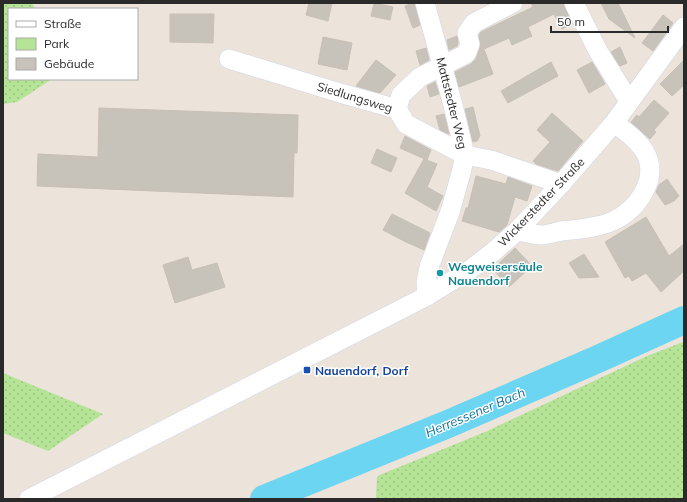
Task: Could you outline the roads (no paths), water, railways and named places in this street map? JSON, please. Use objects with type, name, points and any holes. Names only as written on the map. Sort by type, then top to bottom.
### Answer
[{"type":"street","name":"Mattstedter Weg","points":[[425,3],[453,105],[464,155],[461,173],[450,212],[429,267],[426,282],[427,296]]},
{"type":"street","points":[[397,109],[402,95],[420,77],[466,54],[470,44],[467,32],[474,23],[513,3]]},
{"type":"street","points":[[574,3],[598,51],[629,101]]},
{"type":"street","name":"Wickerstedter Straße","points":[[30,498],[427,296],[472,269],[517,230],[561,184],[614,123],[684,27]]},
{"type":"street","name":"Siedlungsweg","points":[[229,59],[397,109],[406,124],[464,155],[491,160],[561,184]]},
{"type":"street","points":[[517,230],[541,235],[596,226],[613,221],[640,199],[648,184],[650,164],[645,152],[628,133],[614,123]]},
{"type":"waterway","name":"Herressener Bach","points":[[264,499],[448,424],[684,320]]},
{"type":"place","name":"Wegweisersäule Nauendorf","points":[[440,273]]},
{"type":"place","name":"Nauendorf, Dorf","points":[[307,370]]}]
